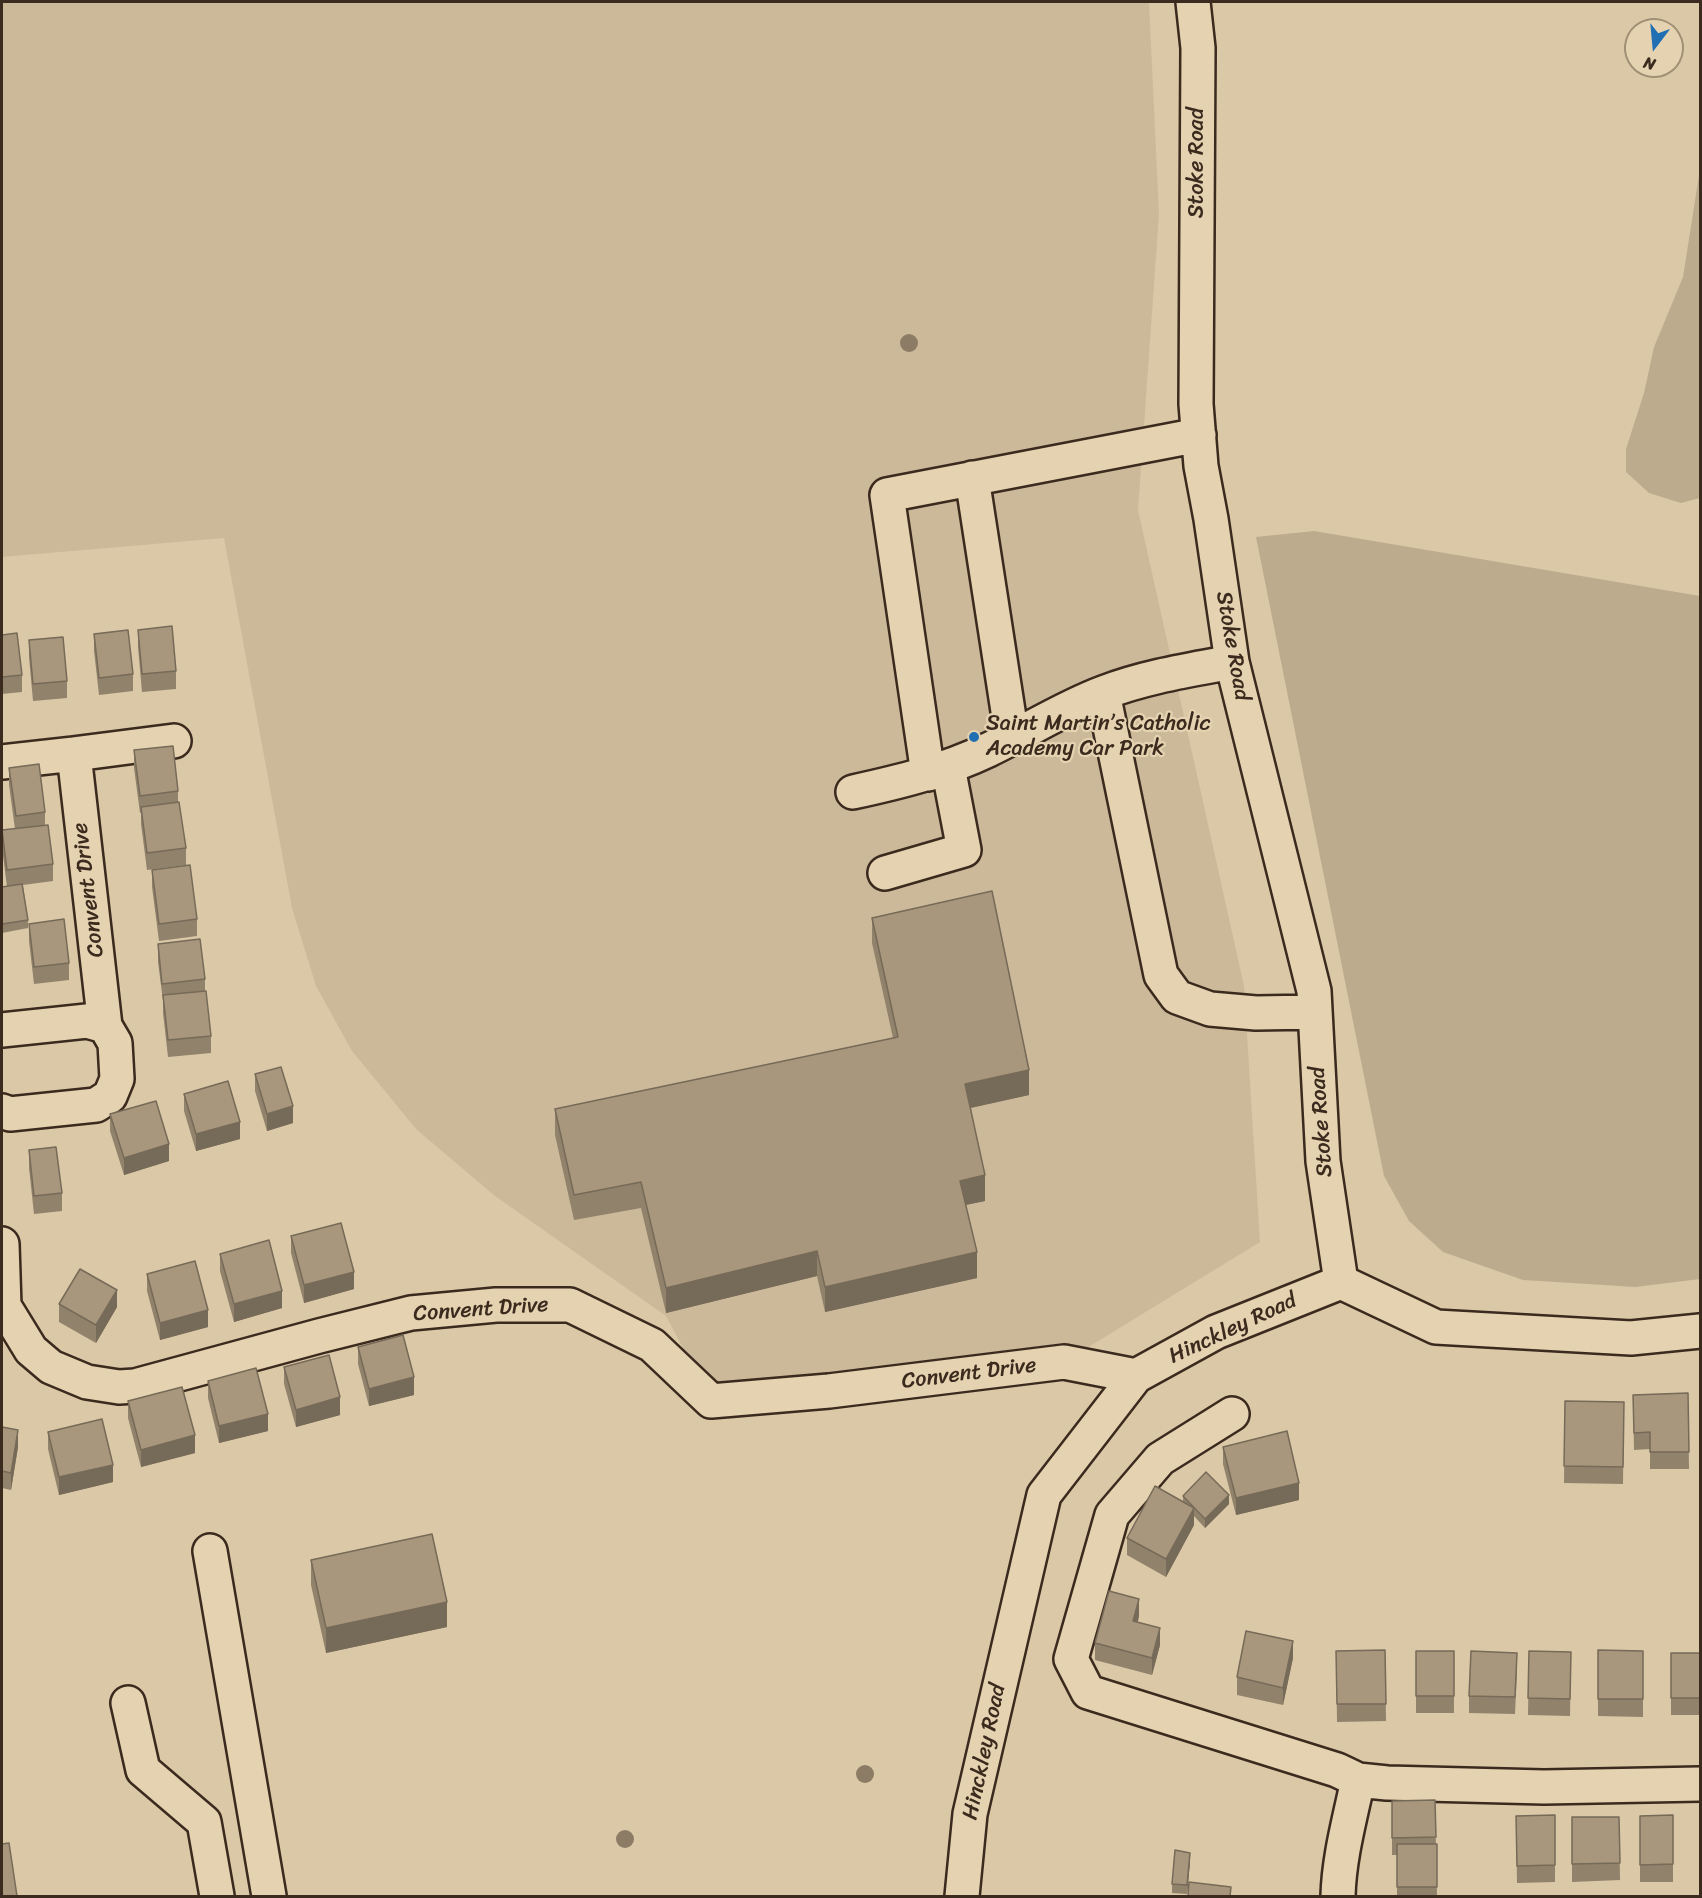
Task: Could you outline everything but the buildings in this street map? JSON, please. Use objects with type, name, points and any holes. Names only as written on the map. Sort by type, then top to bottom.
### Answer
[{"type":"street","name":"Stoke Road","points":[[1193,2],[1198,48],[1196,404],[1201,466],[1232,662],[1314,991],[1323,1161],[1341,1282]]},
{"type":"street","points":[[885,873],[964,850],[938,770],[887,495],[1199,435]]},
{"type":"street","points":[[972,478],[1012,737]]},
{"type":"street","points":[[853,792],[903,781],[938,770],[1103,693],[1160,676],[1232,662]]},
{"type":"street","points":[[1103,693],[1161,975],[1177,997],[1210,1010],[1256,1013],[1314,1012]]},
{"type":"street","points":[[2,762],[174,741]]},
{"type":"street","name":"Convent Drive","points":[[2,1111],[10,1114],[96,1104],[110,1096],[117,1079],[115,1042],[105,1026],[74,754]]},
{"type":"street","points":[[2,1030],[87,1021],[105,1026]]},
{"type":"street","name":"Convent Drive","points":[[2,1244],[4,1306],[31,1350],[51,1367],[87,1382],[119,1387],[135,1386],[411,1313],[496,1305],[570,1305],[652,1344],[711,1401],[829,1391],[1064,1362],[1136,1376]]},
{"type":"street","points":[[1341,1282],[1437,1327],[1631,1338],[1701,1331]]},
{"type":"street","name":"Hinckley Road","points":[[962,1896],[970,1814],[1044,1495],[1136,1376],[1216,1332],[1341,1282]]},
{"type":"street","points":[[1232,1414],[1160,1459],[1112,1515],[1071,1659],[1088,1692],[1337,1770],[1358,1780],[1387,1784],[1532,1786],[1701,1784]]},
{"type":"street","points":[[210,1551],[269,1896]]},
{"type":"street","points":[[128,1703],[143,1770],[204,1822],[217,1896]]},
{"type":"street","points":[[1338,1896],[1349,1819],[1358,1780]]},
{"type":"shaded area","points":[[2,2],[1149,2],[1159,214],[1138,510],[1244,986],[1260,1242],[1064,1362],[711,1401],[666,1316],[495,1196],[417,1130],[352,1051],[316,986],[292,908],[224,538],[2,557]]},
{"type":"shaded area","points":[[1700,169],[1700,498],[1681,503],[1649,493],[1626,472],[1626,449],[1644,393],[1654,347],[1683,277]]},
{"type":"shaded area","points":[[1314,531],[1700,596],[1700,1279],[1635,1287],[1523,1280],[1443,1252],[1409,1221],[1384,1176],[1256,537]]},
{"type":"place","name":"Saint Martin’s Catholic Academy Car Park","points":[[974,737]]}]
